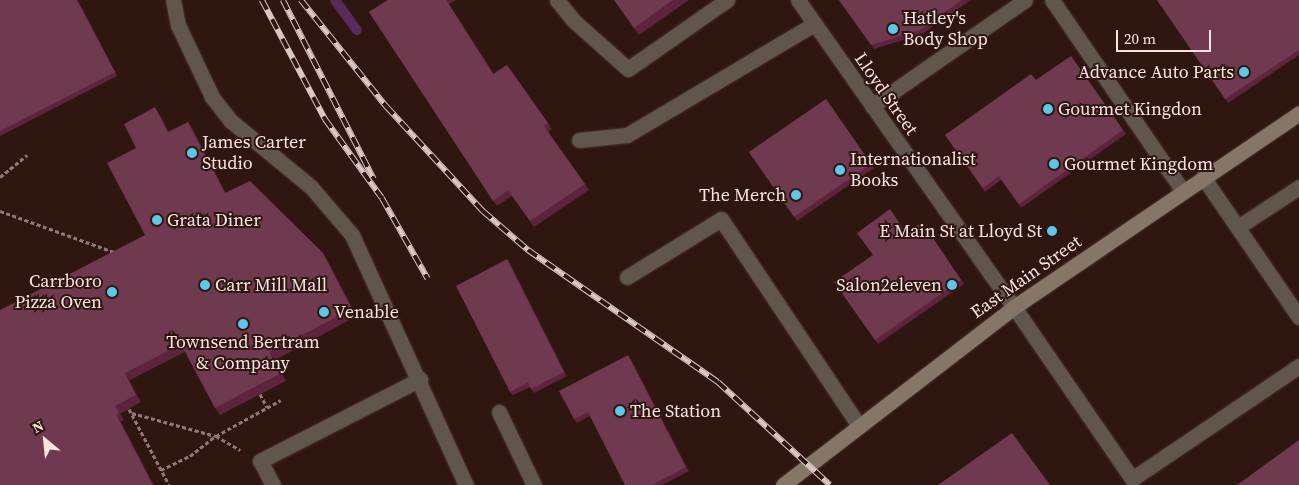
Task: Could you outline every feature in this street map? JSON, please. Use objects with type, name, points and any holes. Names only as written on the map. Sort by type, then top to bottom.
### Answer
[{"type":"main road","name":"East Main Street","points":[[783,485],[1014,307],[1183,190],[1299,113]]},
{"type":"street","points":[[173,0],[178,25],[212,97],[231,121],[311,187],[352,236],[420,379],[466,485]]},
{"type":"street","points":[[557,0],[574,21],[628,68],[727,0]]},
{"type":"street","name":"Lloyd Street","points":[[798,0],[1014,307],[1132,479],[1299,366]]},
{"type":"street","points":[[872,106],[1024,0]]},
{"type":"street","points":[[1052,0],[1183,190]]},
{"type":"street","points":[[580,140],[627,135],[814,24]]},
{"type":"street","points":[[1203,178],[1299,317]]},
{"type":"street","points":[[1238,227],[1299,186]]},
{"type":"street","points":[[627,277],[721,219],[859,426]]},
{"type":"street","points":[[273,485],[260,461],[420,379]]},
{"type":"street","points":[[499,412],[534,485]]},
{"type":"path","points":[[0,176],[27,154]]},
{"type":"path","points":[[0,211],[116,253]]},
{"type":"path","points":[[260,394],[267,407]]},
{"type":"path","points":[[161,470],[190,456],[216,436],[280,400]]},
{"type":"path","points":[[169,485],[130,411],[216,436],[260,461]]},
{"type":"building","points":[[0,0],[77,0],[115,72],[0,131]]},
{"type":"building","points":[[388,0],[446,0],[493,74],[507,65],[548,123],[544,126],[585,184],[530,221],[508,190],[493,201],[369,12]]},
{"type":"building","points":[[614,0],[673,0],[634,28]]},
{"type":"building","points":[[839,0],[962,0],[920,30],[871,45]]},
{"type":"building","points":[[1157,0],[1299,0],[1299,50],[1225,99]]},
{"type":"building","name":"Gourmet Kingdon","points":[[1071,56],[1123,130],[1019,204],[999,176],[983,188],[945,135],[1031,74],[1036,80]]},
{"type":"building","points":[[826,99],[871,164],[794,217],[749,152]]},
{"type":"building","name":"Carr Mill Mall","points":[[155,107],[168,132],[188,122],[225,193],[250,181],[323,253],[352,309],[269,352],[281,373],[215,408],[181,344],[125,373],[136,395],[115,406],[119,413],[116,414],[153,485],[0,485],[0,310],[145,235],[107,163],[136,148],[124,124]]},
{"type":"building","points":[[890,209],[906,233],[922,222],[961,280],[875,340],[834,282],[873,255],[857,233]]},
{"type":"building","points":[[507,259],[564,372],[531,389],[528,382],[510,392],[456,286]]},
{"type":"building","points":[[628,355],[686,467],[652,485],[625,485],[588,412],[574,419],[559,391]]},
{"type":"building","points":[[1012,433],[1050,485],[938,485]]},
{"type":"building","points":[[1299,440],[1299,485],[1237,485]]},
{"type":"waterway","points":[[335,0],[357,30]]},
{"type":"railway","points":[[262,0],[325,119],[382,198],[428,279]]},
{"type":"railway","points":[[283,0],[374,179]]},
{"type":"railway","points":[[301,0],[386,106],[483,211],[528,250],[718,382],[830,485]]},
{"type":"place","name":"Hatley's Body Shop","points":[[893,29]]},
{"type":"place","name":"Advance Auto Parts","points":[[1244,72]]},
{"type":"place","name":"Gourmet Kingdon","points":[[1048,109]]},
{"type":"place","name":"James Carter Studio","points":[[192,153]]},
{"type":"place","name":"Gourmet Kingdom","points":[[1054,164]]},
{"type":"place","name":"Internationalist Books","points":[[840,170]]},
{"type":"place","name":"The Merch","points":[[796,195]]},
{"type":"place","name":"Grata Diner","points":[[157,220]]},
{"type":"place","name":"E Main St at Lloyd St","points":[[1052,231]]},
{"type":"place","name":"Carr Mill Mall","points":[[205,285]]},
{"type":"place","name":"Salon2eleven","points":[[952,285]]},
{"type":"place","name":"Carrboro Pizza Oven","points":[[112,292]]},
{"type":"place","name":"Venable","points":[[324,312]]},
{"type":"place","name":"Townsend Bertram & Company","points":[[243,324]]},
{"type":"place","name":"The Station","points":[[620,411]]}]
